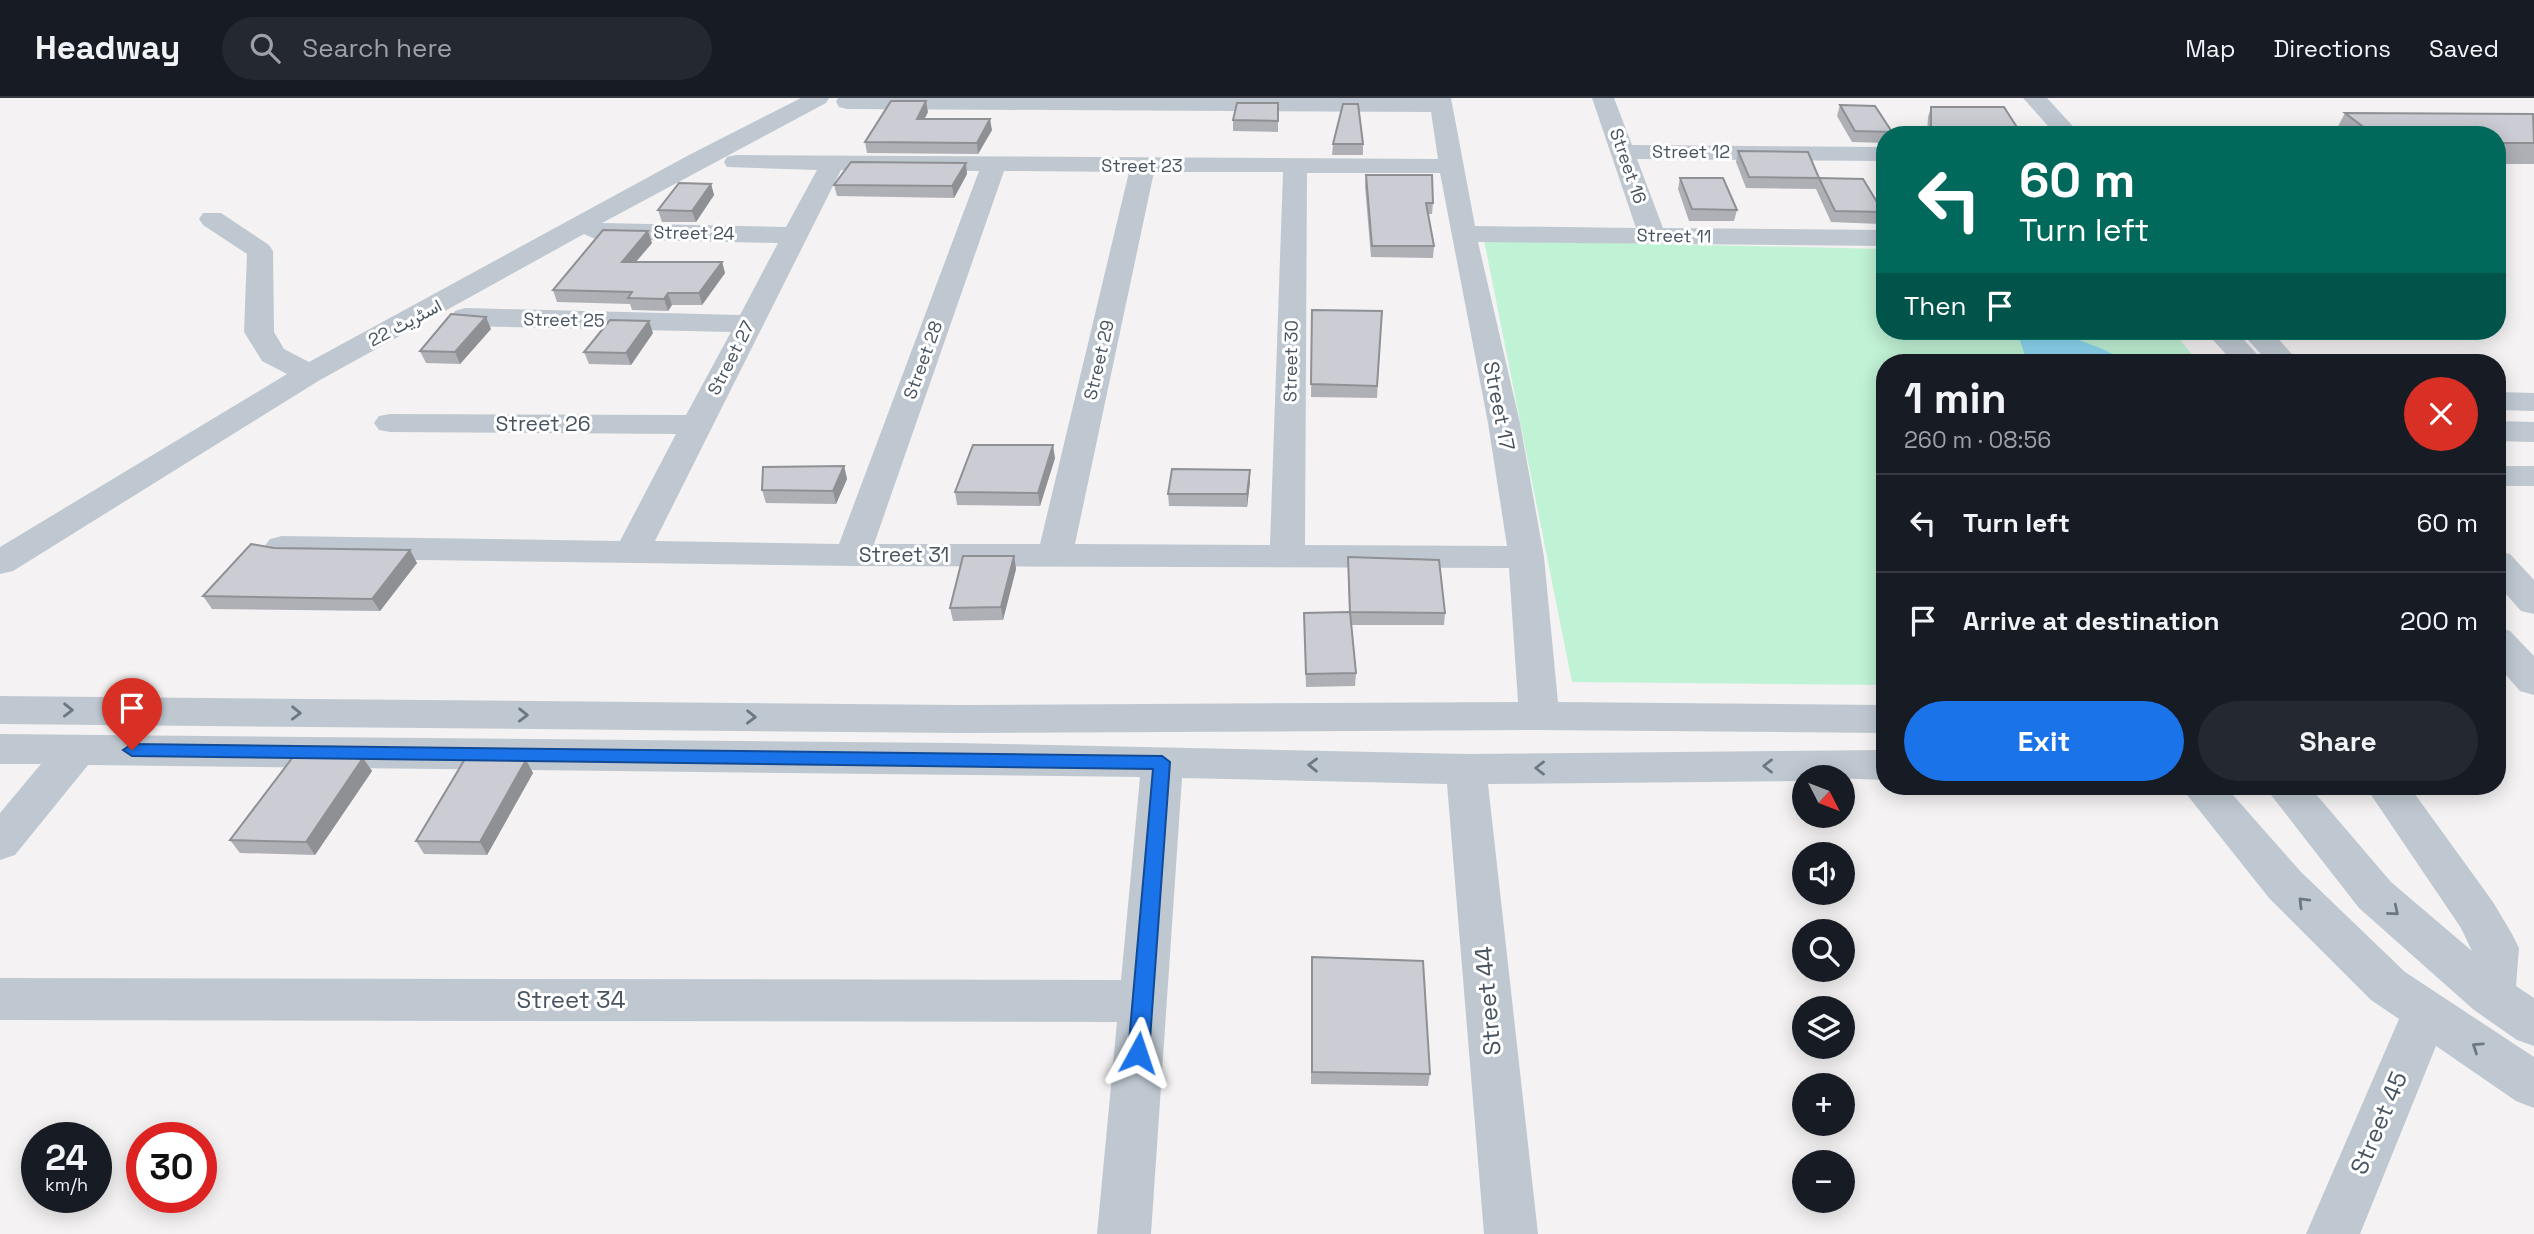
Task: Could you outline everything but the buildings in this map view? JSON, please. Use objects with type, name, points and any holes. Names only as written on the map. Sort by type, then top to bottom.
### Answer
[{"type":"street","name":"اسٹریٹ 22","points":[[0,562],[309,374],[698,160],[818,98]]},
{"type":"street","name":"Street 16","points":[[1603,98],[1651,235]]},
{"type":"street","points":[[2011,98],[2036,126]]},
{"type":"street","points":[[2035,98],[2061,126]]},
{"type":"street","points":[[847,102],[1440,102]]},
{"type":"street","name":"Street 17","points":[[1440,102],[1463,234],[1503,424],[1526,557],[1539,716]]},
{"type":"street","name":"Street 12","points":[[1624,152],[1876,154]]},
{"type":"street","name":"Street 23","points":[[736,162],[993,166],[1451,166]]},
{"type":"street","name":"Street 27","points":[[631,553],[832,164]]},
{"type":"street","name":"Street 28","points":[[852,555],[993,166]]},
{"type":"street","name":"Street 29","points":[[1055,555],[1143,166]]},
{"type":"street","name":"Street 30","points":[[1287,556],[1295,167]]},
{"type":"street","points":[[212,219],[260,251],[258,332],[273,355],[309,374]]},
{"type":"street","name":"Street 24","points":[[591,231],[796,235]]},
{"type":"street","name":"Street 11","points":[[1463,234],[1876,238]]},
{"type":"street","name":"Street 25","points":[[465,317],[747,324]]},
{"type":"street","points":[[2228,340],[2242,354]]},
{"type":"street","points":[[2263,340],[2277,354]]},
{"type":"street","points":[[2506,403],[2533,410]]},
{"type":"street","points":[[2506,426],[2533,410]]},
{"type":"street","name":"Street 26","points":[[390,423],[696,425]]},
{"type":"street","points":[[2506,475],[2534,476]]},
{"type":"street","name":"Street 31","points":[[282,547],[852,555],[1526,557]]},
{"type":"street","points":[[2506,572],[2534,603]]},
{"type":"street","points":[[2506,603],[2534,603]]},
{"type":"street","points":[[2506,650],[2534,681]]},
{"type":"street","points":[[0,710],[961,719],[1539,716],[1876,719]]},
{"type":"street","points":[[955,758],[961,719]]},
{"type":"street","points":[[0,749],[955,758],[1466,769],[1876,765]]},
{"type":"street","points":[[0,843],[77,750]]},
{"type":"street","points":[[1124,1234],[1162,762]]},
{"type":"street","name":"Street 44","points":[[1466,769],[1511,1234]]},
{"type":"street","points":[[2209,795],[2285,885],[2388,986],[2534,1085]]},
{"type":"street","points":[[2292,795],[2375,895],[2491,995],[2534,1024]]},
{"type":"street","points":[[2392,795],[2496,948],[2491,995]]},
{"type":"street","name":"Street 34","points":[[0,999],[1143,1001]]},
{"type":"street","name":"Street 45","points":[[2333,1234],[2426,1012]]},
{"type":"green space","points":[[1484,240],[1876,249],[1876,340],[2180,340],[2192,354],[1876,354],[1876,685],[1572,682]]},
{"type":"water","points":[[2020,340],[2079,340],[2112,354],[2024,354]]},
{"type":"route","points":[[132,750],[1162,762],[1138,1053]]}]
